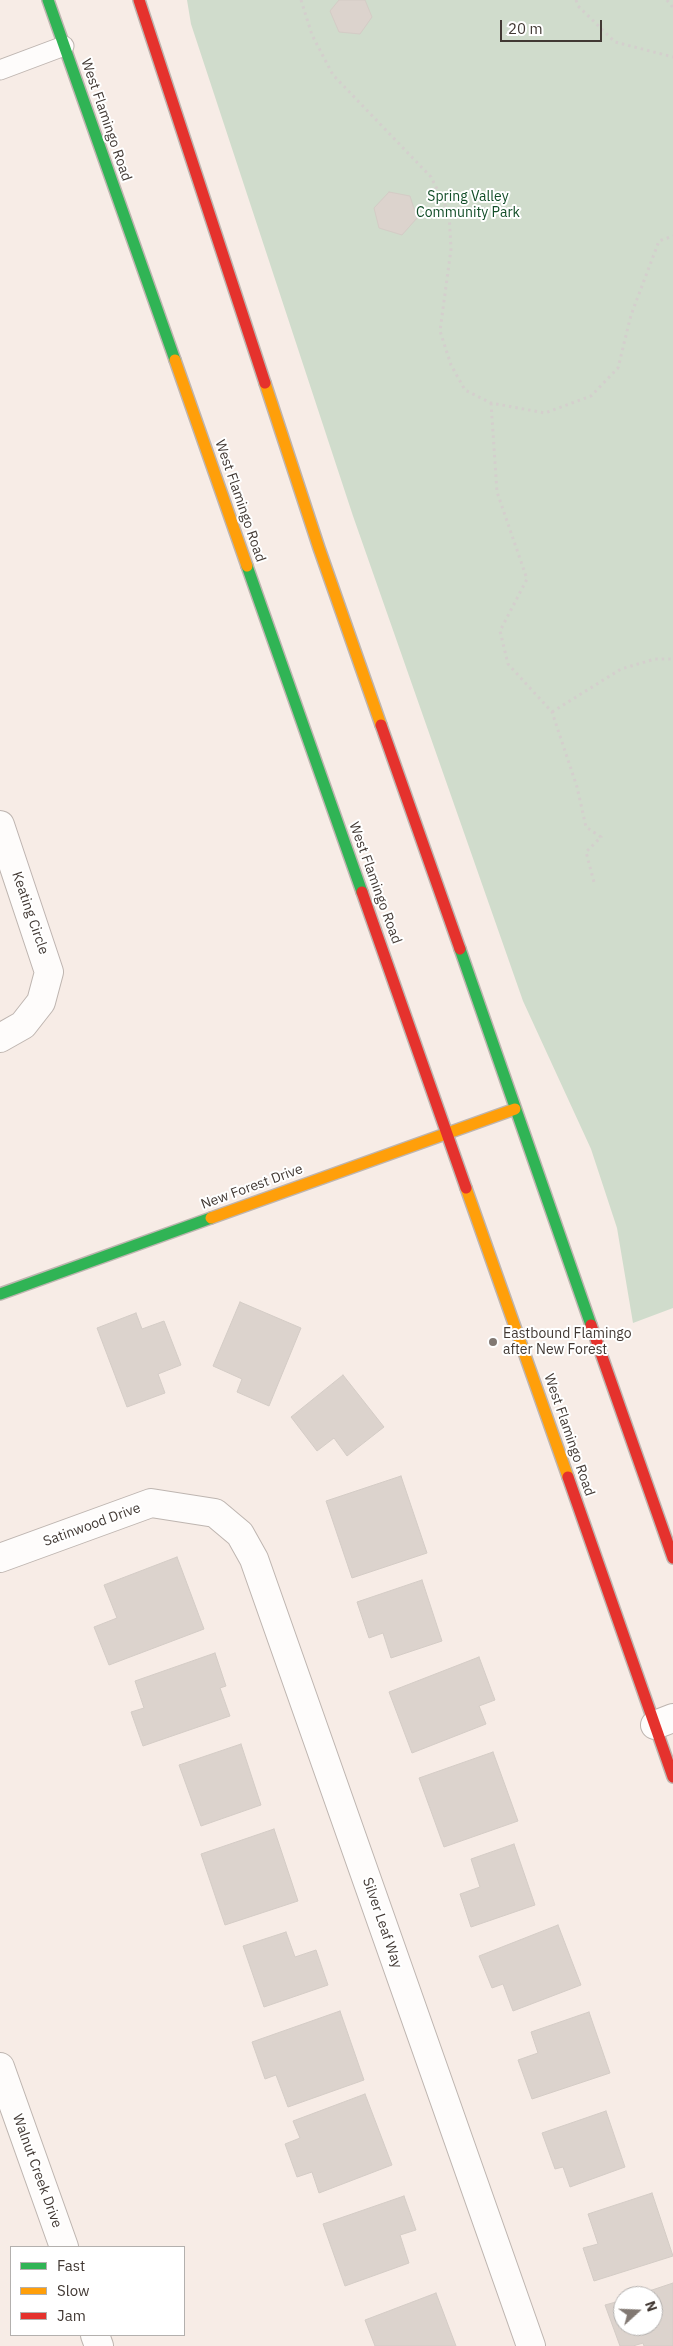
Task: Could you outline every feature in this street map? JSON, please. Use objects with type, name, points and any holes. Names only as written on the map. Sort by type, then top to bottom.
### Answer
[{"type":"main road","name":"West Flamingo Road","points":[[48,0],[448,1133],[664,1722],[673,1777]]},
{"type":"main road","points":[[139,0],[319,548],[673,1558]]},
{"type":"main road","name":"New Forest Drive","points":[[0,1294],[515,1108]]},
{"type":"street","name":"Keating Circle","points":[[0,825],[50,972],[41,1002],[22,1025],[0,1038]]},
{"type":"street","name":"Satinwood Drive","points":[[0,1558],[151,1503],[215,1513]]},
{"type":"street","name":"Silver Leaf Way","points":[[215,1513],[240,1534],[254,1559],[531,2346]]},
{"type":"street","name":"Walnut Creek Drive","points":[[0,2067],[64,2246]]},
{"type":"lane","points":[[0,70],[64,46]]},
{"type":"path","points":[[301,0],[312,35],[333,76],[431,177],[448,213],[451,249],[440,331],[451,365],[465,390],[491,403],[545,413],[591,396],[618,368],[631,315],[659,241],[673,236]]},
{"type":"path","points":[[576,0],[578,6],[614,42],[673,57]]},
{"type":"path","points":[[667,0],[673,8]]},
{"type":"path","points":[[491,403],[497,492],[527,579],[500,631],[508,664],[552,712],[576,787],[586,827],[601,837],[586,852],[594,882]]},
{"type":"path","points":[[552,712],[621,669],[655,659],[673,659]]},
{"type":"green space","name":"Spring Valley Community Park","points":[[187,0],[673,0],[673,1308],[633,1323],[617,1228],[591,1149],[523,1001],[353,516],[191,24]]},
{"type":"building","points":[[339,0],[365,0],[372,17],[360,34],[339,32],[330,11]]},
{"type":"building","points":[[389,192],[410,196],[417,218],[402,235],[379,228],[374,208]]},
{"type":"building","points":[[240,1302],[301,1328],[269,1406],[237,1392],[242,1379],[213,1366]]},
{"type":"building","points":[[136,1313],[142,1329],[164,1321],[181,1365],[158,1374],[165,1393],[127,1407],[97,1328]]},
{"type":"building","points":[[343,1375],[384,1427],[347,1456],[334,1438],[317,1451],[291,1417]]},
{"type":"building","points":[[401,1476],[427,1553],[352,1578],[326,1501]]},
{"type":"building","points":[[177,1557],[204,1629],[109,1665],[94,1627],[117,1618],[104,1585]]},
{"type":"building","points":[[422,1580],[442,1641],[391,1658],[383,1633],[369,1638],[357,1602]]},
{"type":"building","points":[[215,1653],[226,1686],[220,1688],[230,1716],[143,1746],[131,1712],[144,1708],[135,1681]]},
{"type":"building","points":[[479,1657],[495,1700],[479,1706],[486,1724],[412,1753],[389,1692]]},
{"type":"building","points":[[241,1744],[261,1805],[201,1826],[179,1765]]},
{"type":"building","points":[[493,1752],[518,1821],[444,1847],[419,1778]]},
{"type":"building","points":[[274,1829],[298,1901],[225,1925],[201,1854]]},
{"type":"building","points":[[514,1844],[535,1905],[471,1927],[460,1894],[480,1887],[471,1859]]},
{"type":"building","points":[[558,1925],[581,1985],[513,2011],[503,1984],[492,1988],[479,1956]]},
{"type":"building","points":[[286,1932],[295,1957],[316,1950],[328,1985],[264,2007],[243,1946]]},
{"type":"building","points":[[340,2011],[364,2080],[288,2107],[276,2075],[265,2079],[252,2042]]},
{"type":"building","points":[[589,2012],[610,2073],[532,2099],[518,2060],[538,2053],[531,2032]]},
{"type":"building","points":[[365,2094],[392,2165],[319,2193],[312,2172],[297,2177],[285,2144],[300,2138],[293,2121]]},
{"type":"building","points":[[606,2111],[625,2167],[570,2187],[563,2167],[555,2169],[542,2133]]},
{"type":"building","points":[[652,2193],[673,2256],[594,2281],[583,2248],[598,2244],[588,2214]]},
{"type":"building","points":[[404,2196],[416,2230],[400,2235],[409,2263],[345,2286],[323,2224]]},
{"type":"building","points":[[673,2283],[673,2346],[644,2346],[643,2343],[633,2346],[620,2346],[616,2336],[663,2336],[663,2286]]},
{"type":"building","points":[[436,2293],[456,2346],[375,2346],[365,2320]]},
{"type":"building","points":[[613,2303],[613,2327],[605,2305]]},
{"type":"traffic: fast","points":[[48,0],[175,360]]},
{"type":"traffic: fast","points":[[247,566],[362,892]]},
{"type":"traffic: fast","points":[[460,949],[591,1325]]},
{"type":"traffic: fast","points":[[0,1294],[211,1218]]},
{"type":"traffic: slow","points":[[175,360],[247,566]]},
{"type":"traffic: slow","points":[[265,383],[319,548],[381,725]]},
{"type":"traffic: slow","points":[[211,1218],[515,1109]]},
{"type":"traffic: slow","points":[[466,1188],[568,1477]]},
{"type":"traffic: jam","points":[[139,0],[265,383]]},
{"type":"traffic: jam","points":[[381,725],[460,949]]},
{"type":"traffic: jam","points":[[362,892],[466,1188]]},
{"type":"traffic: jam","points":[[591,1325],[673,1558]]},
{"type":"traffic: jam","points":[[568,1477],[673,1777]]},
{"type":"place","name":"Eastbound Flamingo after New Forest","points":[[493,1342]]}]
